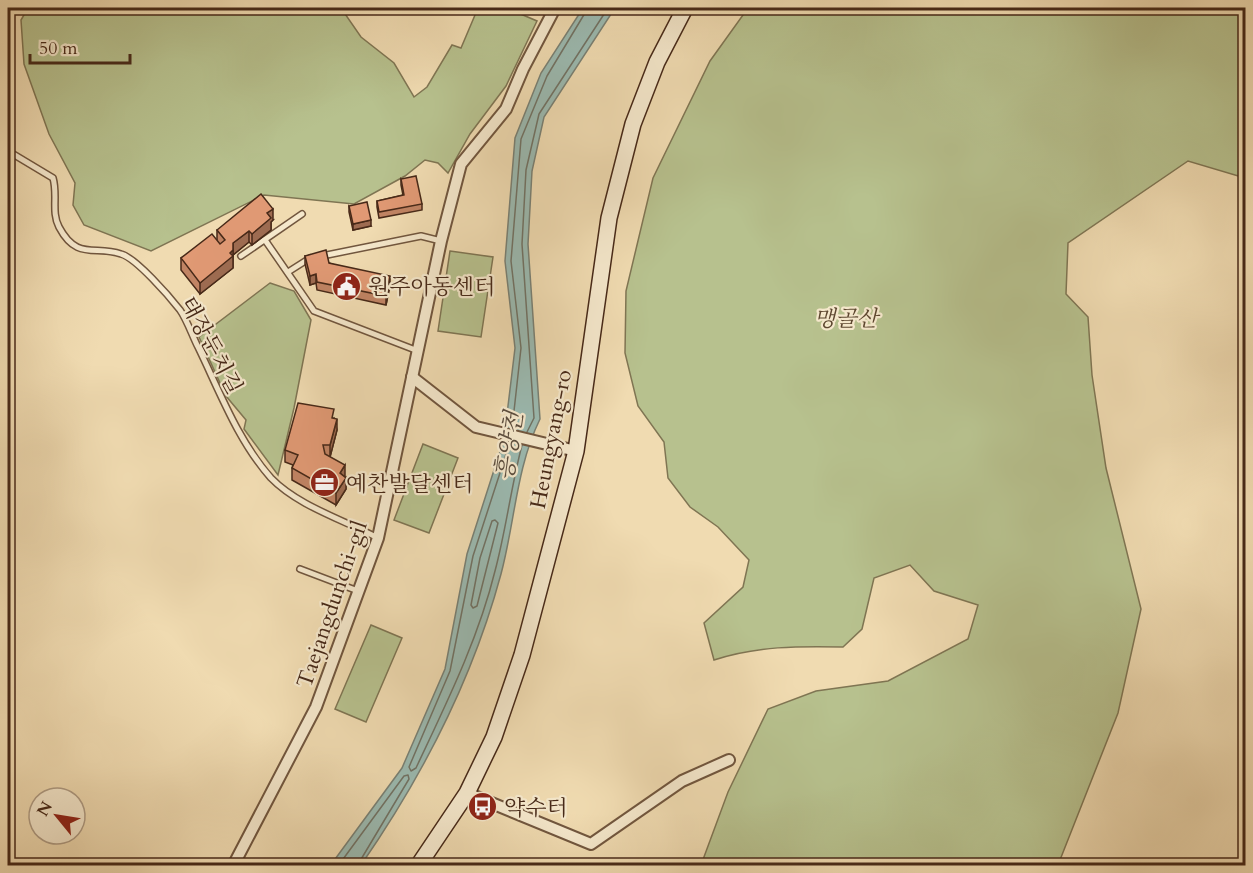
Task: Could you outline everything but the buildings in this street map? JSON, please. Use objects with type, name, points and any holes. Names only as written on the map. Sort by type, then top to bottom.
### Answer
[{"type":"street","name":"Taejangdunchi-gil","points":[[233,866],[316,707],[378,538],[441,241],[461,164],[506,109],[523,69],[555,8]]},
{"type":"street","name":"Heungyang-ro","points":[[418,866],[467,793],[494,737],[522,655],[576,451],[614,197],[633,124],[657,62],[685,8]]},
{"type":"street","points":[[412,376],[476,427],[576,451]]},
{"type":"street","points":[[467,793],[591,844],[682,781],[729,760]]},
{"type":"lane","name":"태장둔치길","points":[[8,151],[53,178],[58,194],[55,206],[57,224],[67,241],[90,252],[122,254],[148,275],[181,312],[251,453],[273,479],[306,503],[378,538]]},
{"type":"lane","points":[[241,256],[302,214]]},
{"type":"lane","points":[[288,272],[308,259],[390,241],[421,236],[441,241]]},
{"type":"lane","points":[[265,240],[314,311],[418,351]]},
{"type":"lane","points":[[300,569],[360,591]]},
{"type":"green space","points":[[28,8],[341,8],[361,37],[394,63],[414,97],[427,87],[452,45],[461,48],[478,8],[518,8],[516,12],[537,21],[506,86],[470,134],[448,173],[438,163],[425,160],[405,176],[354,204],[264,195],[151,251],[84,225],[73,205],[75,183],[49,134],[24,64],[21,20]]},
{"type":"green space","name":"맹골산","points":[[748,8],[1245,8],[1245,178],[1188,161],[1068,243],[1066,294],[1088,317],[1092,375],[1106,468],[1141,609],[1118,713],[1058,865],[701,865],[728,792],[768,709],[816,691],[888,681],[968,639],[978,605],[934,591],[910,565],[874,578],[862,629],[843,647],[762,649],[714,660],[704,623],[743,587],[749,560],[718,527],[690,507],[668,478],[664,442],[638,406],[625,353],[626,291],[653,178],[710,61]]},
{"type":"green space","points":[[450,251],[493,257],[481,337],[438,331]]},
{"type":"green space","points":[[270,283],[294,291],[311,320],[278,475],[244,429],[246,420],[226,396],[199,337]]},
{"type":"green space","points":[[423,444],[458,458],[429,533],[394,520]]},
{"type":"green space","points":[[371,625],[402,638],[366,722],[335,709]]},
{"type":"water","name":"흥양천","points":[[583,8],[615,8],[544,117],[532,171],[528,244],[540,419],[521,476],[501,574],[476,651],[460,689],[425,762],[405,797],[361,865],[330,866],[402,768],[445,669],[467,554],[504,439],[515,348],[505,261],[515,138],[541,73]]},
{"type":"place","name":"원주아동센터","points":[[347,286]]},
{"type":"place","name":"예찬발달센터","points":[[325,483]]},
{"type":"place","name":"약수터","points":[[483,807]]}]
